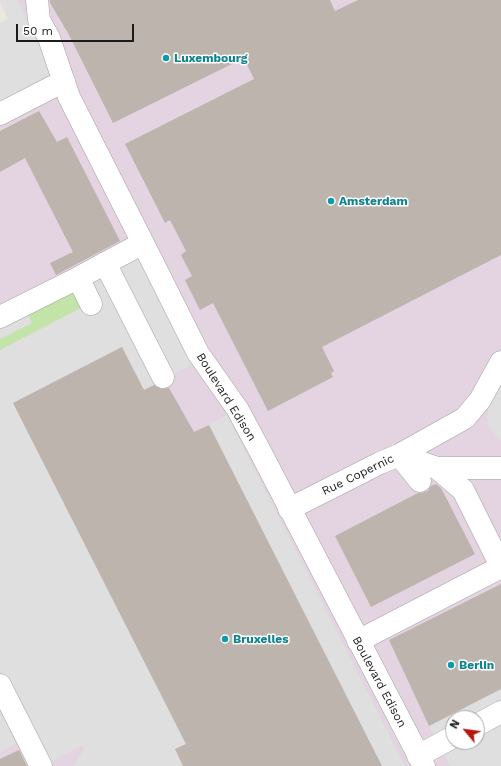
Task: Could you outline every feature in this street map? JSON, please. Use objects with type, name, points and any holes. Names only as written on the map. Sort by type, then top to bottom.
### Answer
[{"type":"lane","name":"Boulevard Edison","points":[[37,0],[39,20],[49,38],[69,97],[198,353],[238,410],[421,761]]},
{"type":"lane","points":[[0,114],[64,82]]},
{"type":"lane","points":[[0,317],[78,278],[143,243]]},
{"type":"lane","points":[[105,263],[164,377]]},
{"type":"lane","points":[[78,278],[91,304]]},
{"type":"lane","points":[[420,481],[399,455],[465,418],[480,400],[501,362]]},
{"type":"lane","name":"Rue Copernic","points":[[289,509],[399,455],[437,468],[501,468]]},
{"type":"lane","points":[[358,641],[501,566],[463,490],[437,468]]},
{"type":"lane","points":[[0,685],[41,766]]},
{"type":"lane","points":[[485,721],[501,712]]},
{"type":"lane","points":[[421,761],[445,743]]},
{"type":"shaded area","points":[[0,0],[501,0],[501,766],[0,766],[0,100],[40,79],[1,5]]},
{"type":"shaded area","points":[[0,0],[17,0],[53,72],[0,101],[0,23],[8,18]]},
{"type":"shaded area","points":[[131,256],[152,261],[203,359],[144,390],[121,347],[13,403],[186,744],[175,749],[183,766],[73,766],[84,749],[82,745],[49,763],[0,670],[0,350],[85,306],[90,277]]},
{"type":"shaded area","points":[[27,313],[32,323],[0,339],[0,317]]},
{"type":"shaded area","points":[[501,381],[501,441],[490,429],[487,417],[490,402]]},
{"type":"shaded area","points":[[227,415],[405,766],[380,766],[209,425]]},
{"type":"shaded area","points":[[501,689],[501,766],[450,766],[429,726],[445,718],[445,750],[485,750],[485,710],[460,710]]},
{"type":"shaded area","points":[[0,707],[18,743],[0,752]]},
{"type":"green space","points":[[75,291],[85,306],[0,350],[0,339],[32,323],[27,313]]},
{"type":"building","name":"Amsterdam","points":[[50,0],[330,0],[335,11],[358,0],[501,0],[501,255],[322,347],[334,371],[331,373],[333,377],[268,411],[213,303],[200,310],[185,280],[192,276],[181,255],[186,251],[170,220],[165,223],[125,144],[254,79],[244,58],[113,123],[68,33],[50,3]]},
{"type":"building","points":[[39,111],[57,142],[67,137],[120,241],[56,275],[50,263],[73,252],[25,158],[0,172],[0,131]]},
{"type":"building","name":"Bruxelles","points":[[122,347],[144,390],[154,385],[162,389],[169,388],[194,432],[209,425],[382,766],[183,766],[175,749],[186,744],[13,403]]},
{"type":"building","points":[[436,484],[441,488],[475,554],[371,607],[335,536],[418,493],[428,491],[431,486]]},
{"type":"building","name":"Berlin","points":[[501,584],[501,689],[460,710],[445,710],[445,718],[429,726],[389,640]]},
{"type":"building","points":[[19,750],[27,766],[0,766],[0,759]]},
{"type":"place","name":"Luxembourg","points":[[166,58]]},
{"type":"place","name":"Amsterdam","points":[[331,201]]},
{"type":"place","name":"Bruxelles","points":[[225,639]]},
{"type":"place","name":"Berlin","points":[[451,665]]}]
